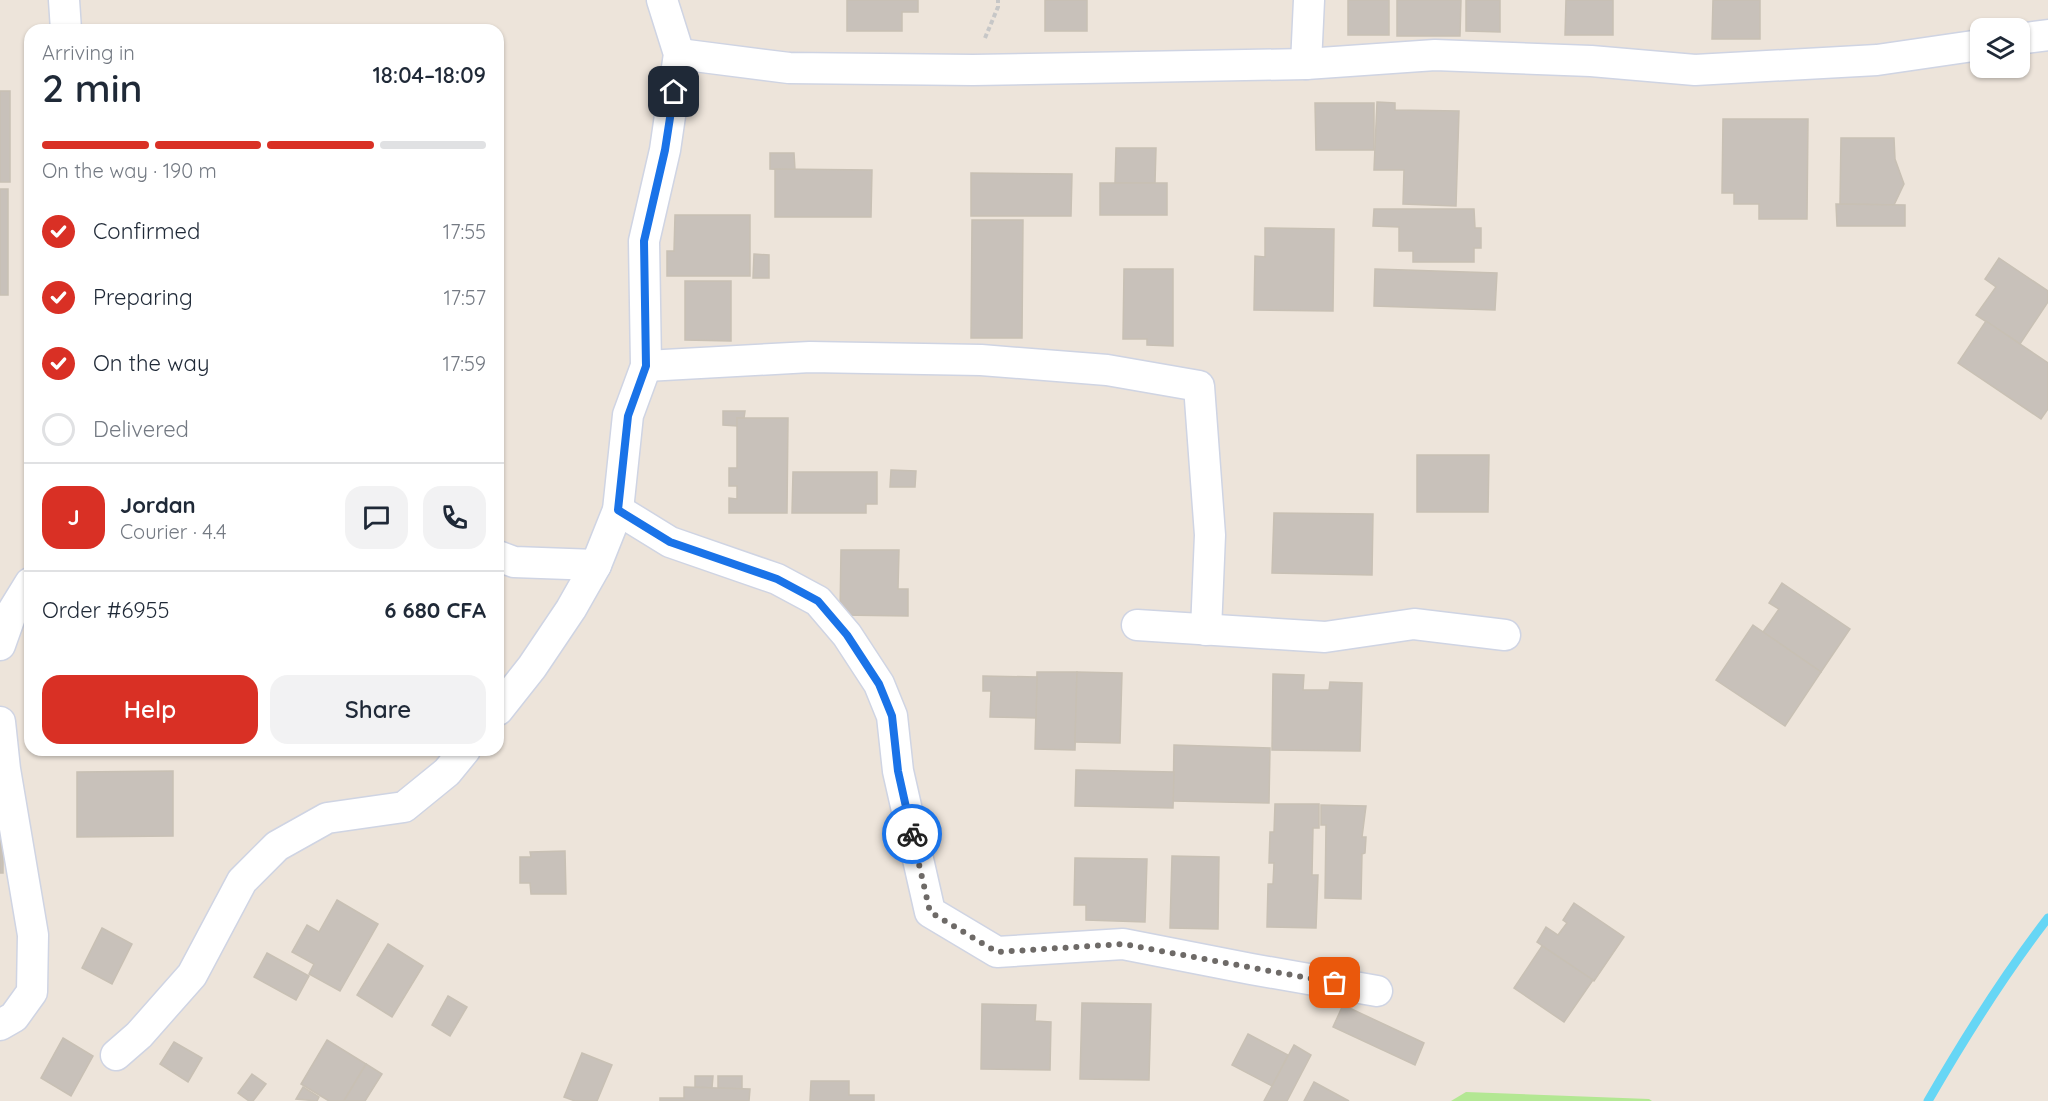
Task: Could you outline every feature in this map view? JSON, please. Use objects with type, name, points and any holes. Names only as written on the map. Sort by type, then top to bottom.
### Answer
[{"type":"street","points":[[64,0],[66,24]]},
{"type":"street","points":[[504,703],[532,668],[571,609],[596,565],[618,510],[628,416],[646,366],[644,241],[665,150],[679,54],[662,0]]},
{"type":"street","points":[[1306,64],[1309,0]]},
{"type":"street","points":[[2030,37],[2048,35]]},
{"type":"street","points":[[679,54],[789,68],[973,70],[1306,64],[1434,55],[1591,61],[1695,70],[1877,60],[1970,46]]},
{"type":"street","points":[[646,366],[810,357],[981,360],[1107,370],[1199,386],[1210,535],[1206,630]]},
{"type":"street","points":[[618,510],[670,542],[777,579],[818,601],[847,635],[879,684],[892,716],[898,771],[930,912],[997,952],[1123,944],[1377,991]]},
{"type":"street","points":[[504,558],[514,562],[596,565]]},
{"type":"street","points":[[0,645],[5,617],[24,591]]},
{"type":"street","points":[[1137,625],[1325,637],[1414,624],[1505,635]]},
{"type":"street","points":[[0,727],[33,946],[32,992],[14,1017],[0,1025]]},
{"type":"street","points":[[116,1055],[139,1035],[192,975],[242,881],[277,846],[327,818],[404,807],[447,772],[460,756]]},
{"type":"path","points":[[973,70],[998,7],[998,0]]},
{"type":"green space","points":[[1466,1092],[1649,1099],[1652,1101],[1451,1101]]},
{"type":"building","points":[[847,0],[918,0],[918,12],[902,12],[902,31],[847,31]]},
{"type":"building","points":[[1045,0],[1087,0],[1087,31],[1045,31]]},
{"type":"building","points":[[1348,0],[1389,0],[1389,35],[1348,35]]},
{"type":"building","points":[[1397,0],[1461,0],[1460,36],[1397,36]]},
{"type":"building","points":[[1466,0],[1500,0],[1500,32],[1466,31]]},
{"type":"building","points":[[1566,0],[1613,0],[1613,35],[1565,35]]},
{"type":"building","points":[[1713,0],[1760,0],[1760,39],[1712,39]]},
{"type":"building","points":[[0,91],[10,91],[10,182],[0,182]]},
{"type":"building","points":[[1377,102],[1395,103],[1395,110],[1459,111],[1456,206],[1403,204],[1404,170],[1374,170]]},
{"type":"building","points":[[1315,103],[1374,103],[1374,150],[1316,150]]},
{"type":"building","points":[[1723,119],[1808,119],[1807,219],[1759,219],[1759,204],[1734,204],[1734,193],[1722,193]]},
{"type":"building","points":[[1841,138],[1894,138],[1895,159],[1904,184],[1894,205],[1840,204]]},
{"type":"building","points":[[1116,148],[1156,148],[1155,183],[1115,183]]},
{"type":"building","points":[[770,153],[794,153],[795,170],[770,169]]},
{"type":"building","points":[[775,169],[872,170],[871,217],[775,217]]},
{"type":"building","points":[[971,173],[1072,174],[1071,216],[971,216]]},
{"type":"building","points":[[1100,183],[1167,183],[1167,215],[1100,215]]},
{"type":"building","points":[[0,189],[8,189],[8,295],[0,295]]},
{"type":"building","points":[[1836,204],[1905,205],[1905,226],[1837,226]]},
{"type":"building","points":[[1374,209],[1474,209],[1475,228],[1481,228],[1481,248],[1474,248],[1474,262],[1413,262],[1413,251],[1399,251],[1399,227],[1373,226]]},
{"type":"building","points":[[675,215],[750,215],[750,276],[667,276],[667,251],[674,251]]},
{"type":"building","points":[[972,220],[1023,220],[1022,338],[971,338]]},
{"type":"building","points":[[1265,228],[1334,229],[1333,311],[1254,310],[1255,256],[1265,257]]},
{"type":"building","points":[[754,254],[769,255],[769,278],[753,278]]},
{"type":"building","points":[[1999,258],[2048,291],[2048,302],[2020,344],[1976,315],[1996,287],[1985,279]]},
{"type":"building","points":[[1124,269],[1173,269],[1173,346],[1147,345],[1147,339],[1123,339]]},
{"type":"building","points":[[1375,269],[1497,273],[1495,310],[1374,306]]},
{"type":"building","points":[[685,281],[731,281],[731,341],[685,340]]},
{"type":"building","points":[[1986,321],[2048,363],[2048,409],[2041,419],[1958,363]]},
{"type":"building","points":[[723,411],[745,411],[744,418],[737,418],[737,426],[723,425]]},
{"type":"building","points":[[737,418],[788,418],[787,513],[729,513],[729,498],[737,499],[737,486],[729,486],[729,468],[737,468]]},
{"type":"building","points":[[1417,455],[1489,455],[1488,512],[1417,512]]},
{"type":"building","points":[[891,470],[916,471],[915,487],[890,487]]},
{"type":"building","points":[[793,472],[877,472],[877,504],[866,504],[866,513],[792,513]]},
{"type":"building","points":[[1274,513],[1373,514],[1372,575],[1272,573]]},
{"type":"building","points":[[841,550],[899,550],[898,589],[908,589],[908,616],[840,615]]},
{"type":"building","points":[[1782,583],[1850,629],[1821,672],[1763,632],[1779,609],[1769,603]]},
{"type":"building","points":[[1753,625],[1821,672],[1785,726],[1716,680]]},
{"type":"building","points":[[1037,672],[1077,672],[1075,750],[1035,749]]},
{"type":"building","points":[[1077,672],[1122,673],[1120,743],[1075,742]]},
{"type":"building","points":[[1273,674],[1304,675],[1303,690],[1329,690],[1330,682],[1362,683],[1360,751],[1272,750]]},
{"type":"building","points":[[983,676],[1037,677],[1036,718],[990,717],[991,691],[983,691]]},
{"type":"building","points":[[1174,745],[1270,748],[1269,803],[1173,801]]},
{"type":"building","points":[[1076,770],[1174,772],[1173,808],[1075,806]]},
{"type":"building","points":[[173,771],[173,836],[77,837],[77,772]]},
{"type":"building","points":[[1275,804],[1319,804],[1319,828],[1313,828],[1312,875],[1318,875],[1316,928],[1267,927],[1268,884],[1273,884],[1274,863],[1269,863],[1270,832],[1274,832]]},
{"type":"building","points":[[1321,805],[1366,806],[1362,837],[1366,837],[1365,853],[1362,854],[1361,899],[1325,898],[1326,825],[1321,825]]},
{"type":"building","points":[[0,840],[3,840],[3,873],[0,873]]},
{"type":"building","points":[[565,851],[566,894],[531,894],[530,883],[520,883],[520,857],[531,857],[530,852]]},
{"type":"building","points":[[1172,856],[1219,857],[1218,929],[1170,928]]},
{"type":"building","points":[[1075,858],[1147,859],[1145,922],[1086,920],[1086,905],[1074,905]]},
{"type":"building","points":[[337,900],[378,924],[340,991],[309,974],[314,964],[292,952],[307,925],[319,932]]},
{"type":"building","points":[[1574,903],[1624,937],[1594,981],[1537,942],[1546,927],[1558,935],[1567,923],[1563,920]]},
{"type":"building","points":[[102,928],[132,944],[112,984],[82,968]]},
{"type":"building","points":[[388,944],[423,966],[392,1017],[357,995]]},
{"type":"building","points":[[1542,946],[1593,980],[1564,1022],[1514,988]]},
{"type":"building","points":[[267,953],[309,976],[296,1000],[254,977]]},
{"type":"building","points":[[448,996],[467,1007],[450,1036],[432,1025]]},
{"type":"building","points":[[1082,1003],[1151,1004],[1149,1080],[1080,1079]]},
{"type":"building","points":[[982,1004],[1036,1005],[1035,1021],[1051,1022],[1050,1070],[981,1069]]},
{"type":"building","points":[[1343,1005],[1424,1043],[1415,1065],[1333,1027]]},
{"type":"building","points":[[1248,1034],[1288,1055],[1272,1086],[1232,1065]]},
{"type":"building","points":[[63,1038],[93,1056],[71,1096],[41,1078]]},
{"type":"building","points":[[327,1040],[366,1064],[344,1101],[329,1101],[301,1084]]},
{"type":"building","points":[[174,1042],[202,1058],[188,1082],[160,1064]]},
{"type":"building","points":[[1294,1045],[1311,1055],[1287,1101],[1264,1101]]},
{"type":"building","points":[[582,1053],[612,1065],[597,1101],[575,1101],[564,1097]]},
{"type":"building","points":[[366,1064],[382,1074],[365,1101],[344,1101]]},
{"type":"building","points":[[252,1074],[266,1084],[253,1101],[249,1101],[238,1093]]},
{"type":"building","points":[[695,1076],[713,1076],[712,1088],[695,1087]]},
{"type":"building","points":[[718,1076],[742,1076],[742,1089],[718,1088]]},
{"type":"building","points":[[811,1081],[849,1081],[849,1095],[874,1095],[874,1101],[810,1101]]},
{"type":"building","points":[[1314,1082],[1349,1101],[1304,1101]]},
{"type":"building","points":[[303,1087],[319,1097],[317,1101],[296,1099]]},
{"type":"building","points":[[684,1087],[750,1089],[749,1101],[660,1101],[660,1098],[684,1098]]},
{"type":"waterway","points":[[1928,1101],[1985,1007],[2048,918]]},
{"type":"way so far","points":[[912,834],[930,912],[997,952],[1123,944],[1335,983]]},
{"type":"route","points":[[674,92],[665,150],[644,241],[646,366],[628,416],[618,510],[670,542],[777,579],[818,601],[847,635],[879,684],[892,716],[898,771],[912,834]]}]
